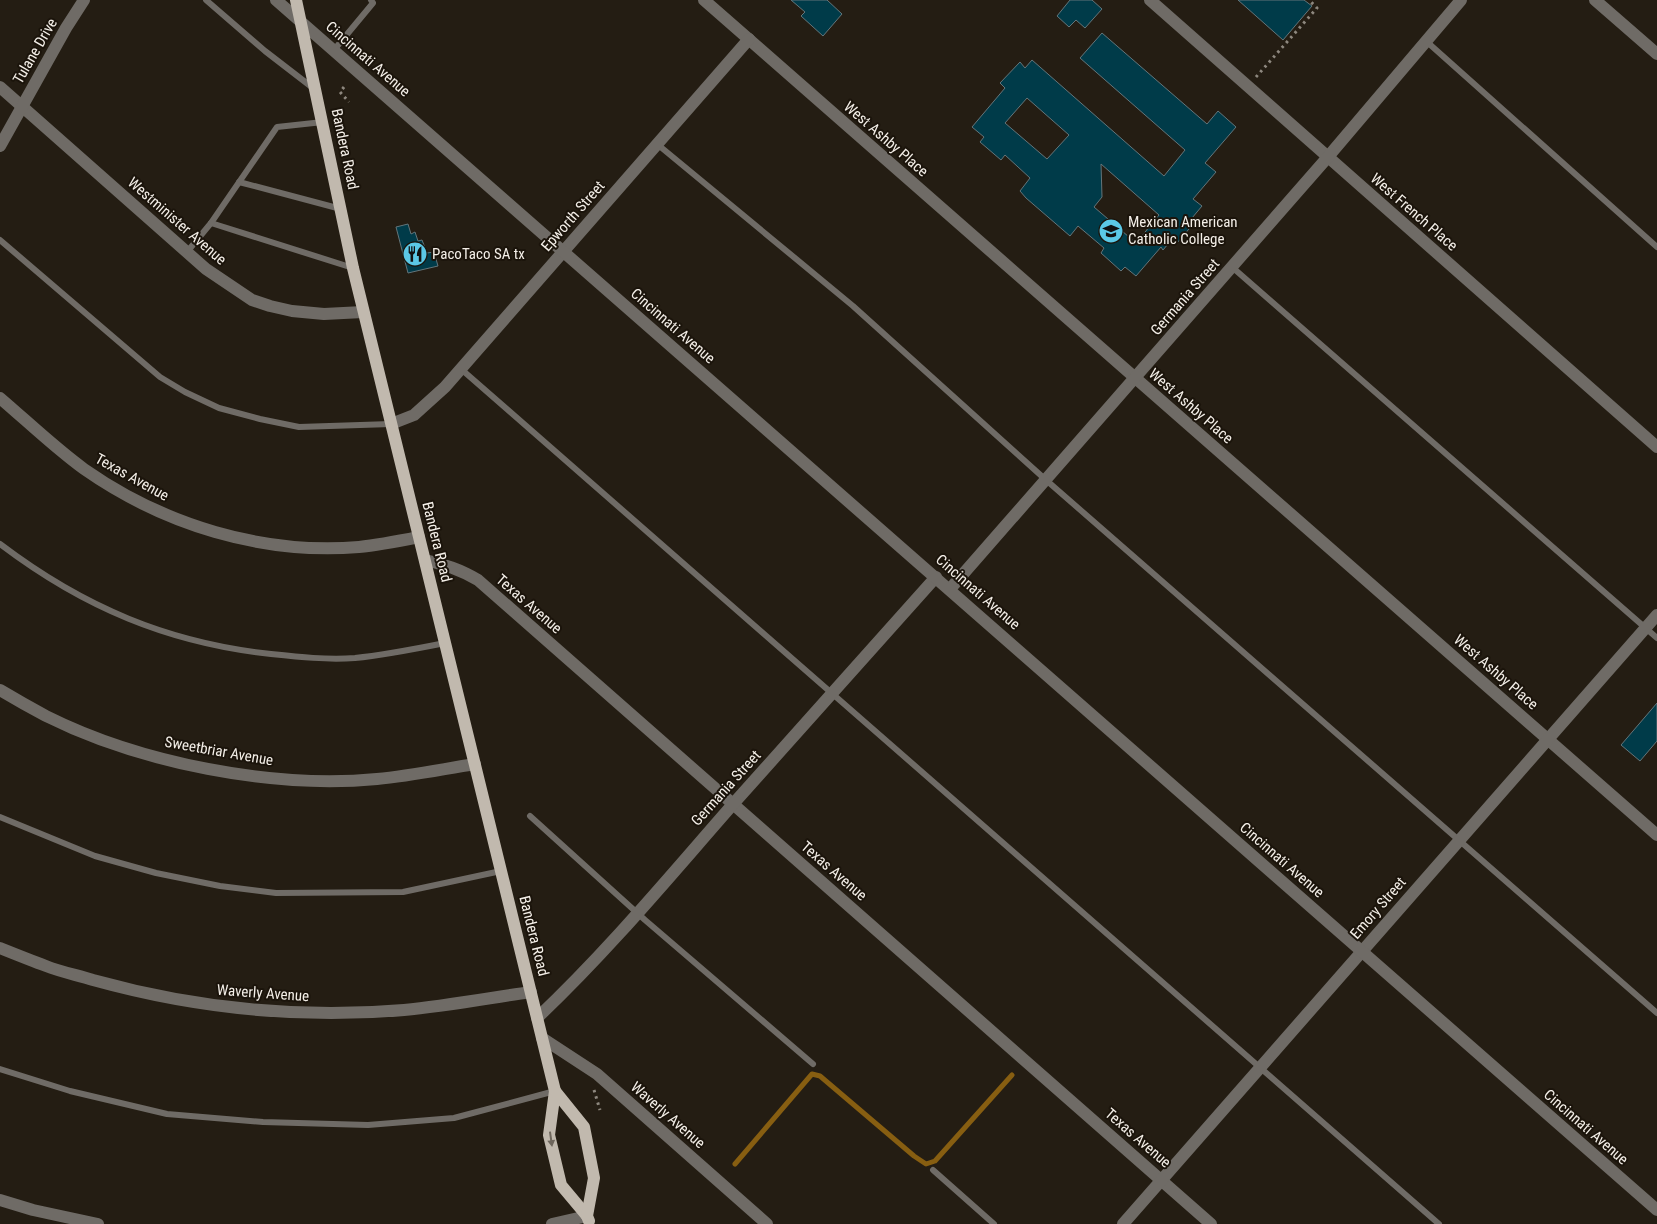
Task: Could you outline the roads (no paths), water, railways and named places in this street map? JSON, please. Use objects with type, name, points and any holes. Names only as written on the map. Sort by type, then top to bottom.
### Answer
[{"type":"main road","name":"Bandera Road","points":[[296,0],[363,312],[555,1091],[549,1135],[561,1185],[588,1220]]},
{"type":"main road","name":"Bandera Road","points":[[555,1091],[584,1127],[594,1178],[588,1220]]},
{"type":"street","name":"Tulane Drive","points":[[0,146],[84,0]]},
{"type":"street","name":"Cincinnati Avenue","points":[[276,0],[1657,1210]]},
{"type":"street","name":"West Ashby Place","points":[[704,0],[1657,835]]},
{"type":"street","name":"West French Place","points":[[1150,0],[1657,447]]},
{"type":"street","name":"Germania Street","points":[[950,589],[1327,158],[1461,0]]},
{"type":"street","points":[[1596,0],[1657,54]]},
{"type":"street","name":"Epworth Street","points":[[391,424],[414,415],[424,408],[749,39]]},
{"type":"street","name":"Westminister Avenue","points":[[0,87],[187,252],[221,280],[252,300],[292,311],[324,314],[363,312]]},
{"type":"street","name":"Texas Avenue","points":[[0,398],[82,468],[117,490],[153,509],[231,537],[264,544],[312,548],[360,547],[419,537]]},
{"type":"street","name":"Texas Avenue","points":[[425,560],[448,565],[478,580],[1211,1224]]},
{"type":"street","name":"Germania Street","points":[[537,1018],[567,990],[638,914],[936,577]]},
{"type":"street","name":"Emory Street","points":[[1124,1224],[1657,615]]},
{"type":"street","name":"Sweetbriar Avenue","points":[[0,690],[48,716],[110,742],[175,762],[242,775],[309,781],[377,779],[475,764]]},
{"type":"street","name":"Waverly Avenue","points":[[0,948],[47,967],[134,991],[174,1000],[223,1007],[314,1013],[351,1013],[405,1010],[531,992]]},
{"type":"street","name":"Waverly Avenue","points":[[542,1038],[597,1074],[767,1224]]},
{"type":"street","points":[[0,1200],[33,1210],[98,1224]]},
{"type":"street","points":[[552,1224],[588,1220]]},
{"type":"lane","points":[[206,0],[316,90]]},
{"type":"lane","points":[[334,50],[373,3],[371,0]]},
{"type":"lane","points":[[1426,41],[1657,246]]},
{"type":"lane","points":[[187,252],[211,223],[277,127],[322,122]]},
{"type":"lane","points":[[657,144],[853,306],[1046,480],[1657,1013]]},
{"type":"lane","points":[[239,182],[341,209]]},
{"type":"lane","points":[[211,223],[353,268]]},
{"type":"lane","points":[[0,240],[160,377],[185,392],[219,408],[299,427],[391,424]]},
{"type":"lane","points":[[1232,267],[1657,638]]},
{"type":"lane","points":[[460,369],[1439,1224]]},
{"type":"lane","points":[[0,544],[28,565],[71,592],[142,625],[194,642],[236,651],[311,658],[354,658],[400,652],[445,643]]},
{"type":"lane","points":[[530,816],[638,914],[813,1064]]},
{"type":"lane","points":[[0,817],[95,856],[156,873],[220,886],[276,892],[403,892],[501,870]]},
{"type":"lane","points":[[0,1069],[70,1091],[167,1114],[263,1122],[368,1125],[454,1118],[555,1091]]},
{"type":"lane","points":[[933,1170],[994,1224]]},
{"type":"waterway","points":[[735,1164],[812,1074],[820,1076],[914,1156],[926,1164],[935,1161],[1012,1075]]},
{"type":"place","name":"Mexican American Catholic College","points":[[1111,231]]},
{"type":"place","name":"PacoTaco SA tx","points":[[415,254]]}]
